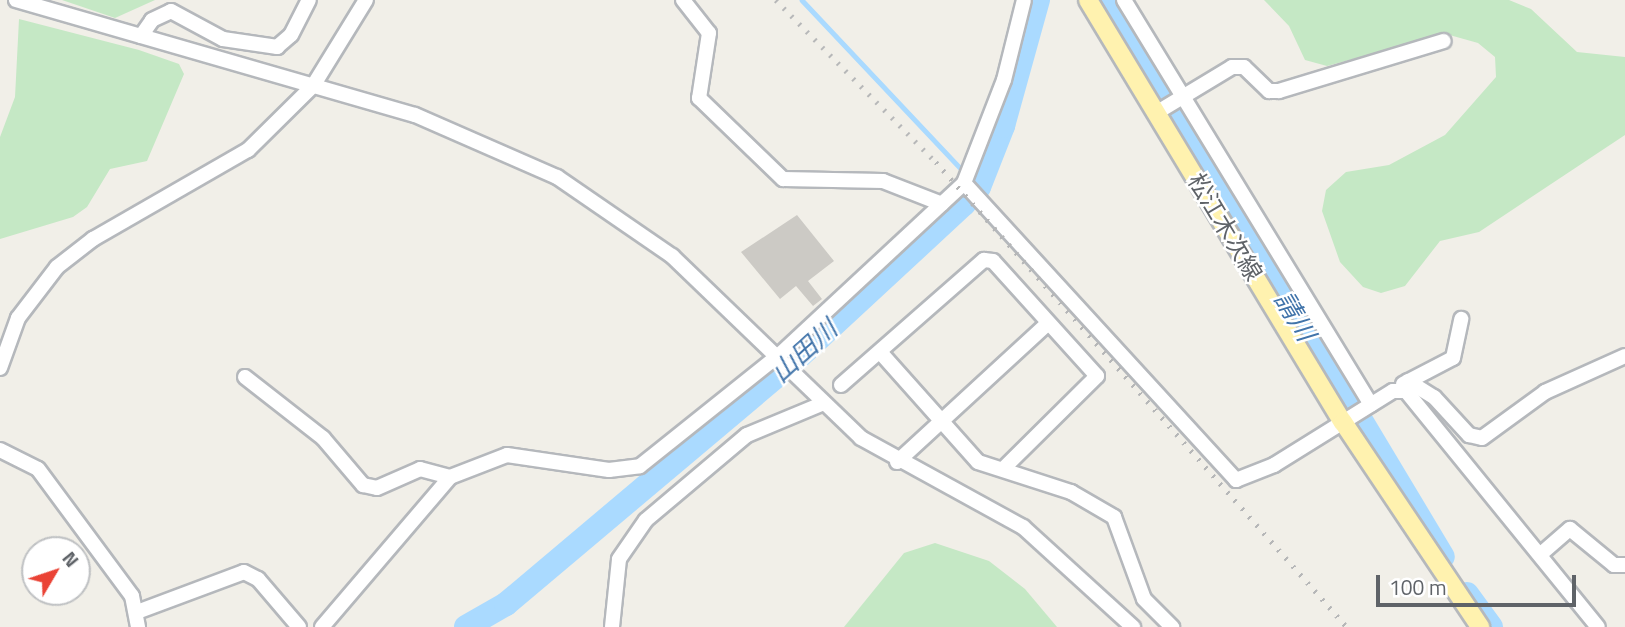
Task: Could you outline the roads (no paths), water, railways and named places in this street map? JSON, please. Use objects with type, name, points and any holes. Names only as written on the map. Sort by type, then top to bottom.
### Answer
[{"type":"main road","name":"松江木次線","points":[[1088,0],[1160,111],[1343,422],[1480,627]]},
{"type":"street","points":[[16,0],[415,115],[557,177],[672,256],[824,403],[897,461],[1023,527],[1133,627]]},
{"type":"street","points":[[141,36],[152,20],[171,11],[211,34],[269,49],[287,40],[309,0]]},
{"type":"street","points":[[0,368],[18,318],[57,267],[93,239],[229,165],[313,86],[366,0]]},
{"type":"street","points":[[683,0],[709,33],[699,98],[783,179],[883,181],[942,204]]},
{"type":"street","points":[[322,627],[450,477],[507,455],[609,470],[640,466],[785,363],[942,204],[971,190],[1004,80],[1024,0]]},
{"type":"street","points":[[1124,0],[1371,404]]},
{"type":"street","points":[[1160,111],[1232,67],[1244,67],[1269,91],[1279,91],[1444,41]]},
{"type":"street","points":[[971,190],[1236,480],[1248,479],[1452,358],[1461,319]]},
{"type":"street","points":[[841,385],[984,260],[993,261],[1097,382],[1004,468]]},
{"type":"street","points":[[897,461],[1048,323]]},
{"type":"street","points":[[880,352],[978,462],[1004,468],[1071,492],[1114,517],[1144,599],[1172,627]]},
{"type":"street","points":[[1408,382],[1434,397],[1469,435],[1482,438],[1545,392],[1625,356]]},
{"type":"street","points":[[245,377],[323,438],[363,485],[377,488],[420,469],[450,477]]},
{"type":"street","points":[[1393,391],[1420,402],[1598,627]]},
{"type":"street","points":[[611,627],[619,559],[646,520],[747,435],[824,403]]},
{"type":"street","points":[[0,450],[38,469],[117,572],[137,612],[138,627]]},
{"type":"street","points":[[1542,553],[1570,529],[1614,565],[1625,565]]},
{"type":"street","points":[[137,612],[244,572],[258,579],[299,627]]},
{"type":"waterway","points":[[802,0],[961,169]]},
{"type":"waterway","name":"山田川","points":[[466,627],[506,604],[789,366],[964,204],[979,187],[1003,126],[1038,0]]},
{"type":"waterway","name":"請川","points":[[1109,0],[1443,557]]},
{"type":"waterway","name":"山田川","points":[[975,182],[979,187]]},
{"type":"waterway","name":"請川","points":[[1467,594],[1491,627]]},
{"type":"railway","points":[[776,0],[936,162],[1347,627]]}]
